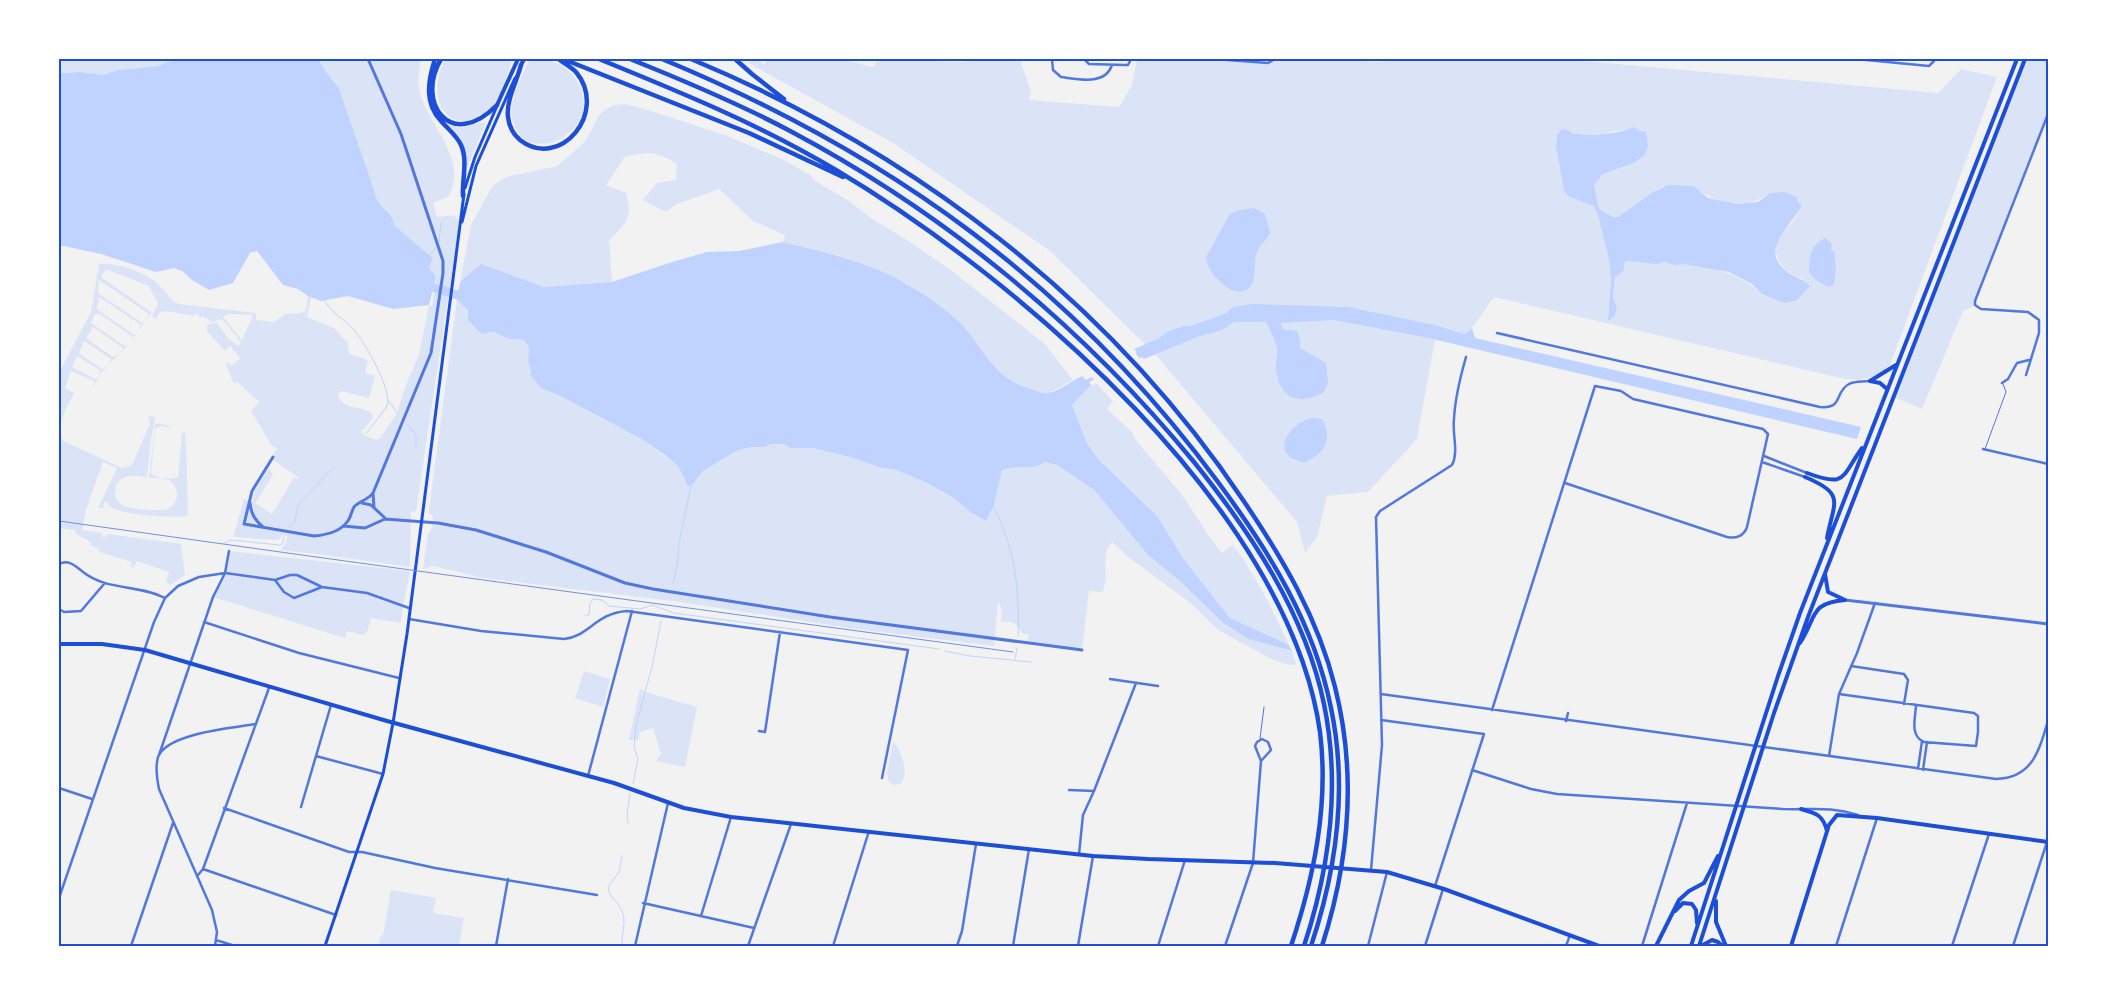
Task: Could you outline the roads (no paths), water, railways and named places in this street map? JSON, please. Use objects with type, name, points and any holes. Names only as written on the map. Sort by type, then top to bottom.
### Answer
[{"type":"highway","points":[[435,59],[429,80],[430,100],[434,113],[458,139],[462,148],[464,160],[463,196]]},
{"type":"highway","points":[[441,59],[434,73],[433,92],[436,108],[445,119],[459,125],[471,124],[483,118],[497,105]]},
{"type":"highway","points":[[521,65],[508,108],[510,127],[515,135],[526,144],[548,147],[560,144],[574,136],[583,123],[587,108],[587,94],[578,76],[572,68],[558,59]]},
{"type":"highway","points":[[563,59],[749,133],[828,171],[854,181]]},
{"type":"highway","points":[[599,59],[742,120],[808,154],[916,221],[976,265],[1033,312],[1113,388],[1160,437],[1198,482],[1230,525],[1260,571],[1283,614],[1297,646],[1310,684],[1318,723],[1322,758],[1322,798],[1312,873],[1291,946]]},
{"type":"highway","points":[[630,59],[763,117],[882,184],[944,226],[1045,308],[1103,363],[1164,428],[1208,481],[1267,566],[1293,614],[1308,648],[1320,688],[1328,725],[1332,768],[1330,832],[1324,874],[1304,946]]},
{"type":"highway","points":[[662,59],[729,87],[791,117],[843,146],[906,185],[1014,265],[1075,319],[1133,378],[1200,457],[1241,513],[1273,563],[1308,629],[1331,705],[1338,752],[1340,788],[1337,840],[1331,874],[1311,946]]},
{"type":"highway","points":[[691,59],[736,78],[793,106],[884,157],[970,216],[1052,282],[1125,352],[1214,459],[1280,558],[1303,599],[1319,635],[1333,678],[1341,716],[1346,756],[1348,794],[1347,834],[1340,875],[1322,946]]},
{"type":"highway","points":[[735,59],[793,106]]},
{"type":"main road","points":[[325,946],[383,774],[393,723],[409,619],[463,196],[472,164],[518,59]]},
{"type":"main road","points":[[461,222],[465,213],[476,166],[524,59]]},
{"type":"main road","points":[[2012,74],[2013,59]]},
{"type":"main road","points":[[1691,946],[1789,644],[1865,443],[2017,59]]},
{"type":"main road","points":[[1700,946],[1796,649],[2025,59]]},
{"type":"main road","points":[[1870,381],[1896,364]]},
{"type":"main road","points":[[1870,381],[1880,383],[1887,389]]},
{"type":"main road","points":[[1806,475],[1826,480],[1839,479],[1848,472],[1853,460],[1865,443]]},
{"type":"main road","points":[[1806,475],[1825,485],[1833,496],[1834,506],[1826,546]]},
{"type":"main road","points":[[1825,573],[1828,592],[1845,600]]},
{"type":"main road","points":[[1796,649],[1807,632],[1818,608],[1827,602],[1845,600]]},
{"type":"main road","points":[[59,644],[117,645],[145,650],[269,688],[631,788],[668,803],[700,812],[731,817],[870,830],[1093,856],[1253,863],[1387,872],[1443,888],[1599,946]]},
{"type":"main road","points":[[1801,809],[1820,815],[1824,820],[1827,831]]},
{"type":"main road","points":[[1791,946],[1827,831],[1836,815],[1877,818],[2048,842]]},
{"type":"main road","points":[[1656,946],[1682,896],[1704,883],[1723,846]]},
{"type":"main road","points":[[1716,893],[1716,922],[1724,946]]},
{"type":"main road","points":[[1674,912],[1683,903],[1692,904],[1696,910],[1697,927]]},
{"type":"main road","points":[[1700,946],[1712,940],[1724,946]]},
{"type":"street","points":[[343,526],[354,507],[368,500],[373,493],[430,356],[443,273],[442,259],[402,134],[368,59]]},
{"type":"street","points":[[1052,59],[1053,70],[1061,77],[1090,80],[1103,78],[1107,75],[1112,65]]},
{"type":"street","points":[[1084,59],[1089,64],[1112,65],[1128,64],[1131,59]]},
{"type":"street","points":[[1214,59],[1268,63],[1275,59]]},
{"type":"street","points":[[1856,59],[1929,66],[1934,62],[1934,59]]},
{"type":"street","points":[[2026,375],[2029,360],[2040,331],[2040,323],[2035,316],[2028,312],[1981,308],[1976,305],[1975,301],[2048,114]]},
{"type":"street","points":[[1497,332],[1820,407],[1830,407],[1835,404],[1843,389],[1849,384],[1870,381]]},
{"type":"street","points":[[1372,870],[1382,752],[1377,516],[1383,509],[1452,466],[1455,457],[1454,414],[1466,357]]},
{"type":"street","points":[[2002,383],[2008,379],[2017,364],[2029,360]]},
{"type":"street","points":[[1492,710],[1564,483],[1595,386],[1621,391],[1633,399],[1765,430],[1768,436],[1747,527],[1744,534],[1734,538],[1564,483]]},
{"type":"street","points":[[1984,449],[2048,464]]},
{"type":"street","points":[[1764,456],[1806,475]]},
{"type":"street","points":[[273,457],[252,491],[244,524],[314,536],[324,535],[343,526],[365,528],[385,519],[444,524],[492,534],[625,583],[653,589],[830,617],[1082,650]]},
{"type":"street","points":[[1762,462],[1806,475]]},
{"type":"street","points":[[373,493],[376,517],[373,524]]},
{"type":"street","points":[[250,499],[250,511],[255,520],[263,527]]},
{"type":"street","points":[[362,503],[368,503],[385,519]]},
{"type":"street","points":[[351,514],[354,523],[359,527]]},
{"type":"street","points":[[215,946],[215,919],[159,788],[156,768],[204,622],[225,573],[229,551]]},
{"type":"street","points":[[59,564],[64,561],[70,562],[85,574],[104,584],[144,589],[165,598]]},
{"type":"street","points":[[59,898],[145,650],[165,598],[170,591],[185,582],[207,575],[225,573],[275,580],[290,575],[297,576],[322,587],[367,593],[410,608]]},
{"type":"street","points":[[275,580],[284,592],[294,598],[322,587]]},
{"type":"street","points":[[59,609],[64,612],[81,611],[104,584]]},
{"type":"street","points":[[1845,600],[2048,624]]},
{"type":"street","points":[[1829,756],[1839,694],[1860,647],[1874,603]]},
{"type":"street","points":[[409,619],[481,631],[564,639],[575,636],[607,615],[620,611],[632,611],[908,650],[882,778]]},
{"type":"street","points":[[588,776],[632,611]]},
{"type":"street","points":[[204,622],[299,653],[399,678]]},
{"type":"street","points":[[759,731],[765,732],[780,632]]},
{"type":"street","points":[[1851,666],[1904,674],[1908,680],[1904,704]]},
{"type":"street","points":[[1110,679],[1158,686]]},
{"type":"street","points":[[1079,854],[1081,822],[1136,683]]},
{"type":"street","points":[[198,876],[203,870],[269,688]]},
{"type":"street","points":[[1381,694],[1996,779],[2012,777],[2023,771],[2032,762],[2040,747],[2048,721]]},
{"type":"street","points":[[1839,694],[1974,713],[1978,716],[1978,732],[1974,747],[1922,741],[1914,733],[1916,706]]},
{"type":"street","points":[[301,807],[331,705]]},
{"type":"street","points":[[1566,721],[1568,713]]},
{"type":"street","points":[[1381,720],[1484,734],[1435,886]]},
{"type":"street","points":[[159,755],[169,746],[184,738],[256,724]]},
{"type":"street","points":[[1225,946],[1253,863],[1261,761],[1255,746],[1260,740],[1266,740],[1271,747],[1270,753],[1261,761]]},
{"type":"street","points":[[1918,769],[1922,741]]},
{"type":"street","points":[[1923,770],[1927,742]]},
{"type":"street","points":[[316,756],[383,774]]},
{"type":"street","points":[[1472,770],[1531,789],[1557,794],[1801,809],[1817,807],[1841,810],[1864,817]]},
{"type":"street","points":[[59,788],[92,800]]},
{"type":"street","points":[[1070,790],[1094,792]]},
{"type":"street","points":[[635,946],[643,903],[668,803]]},
{"type":"street","points":[[1642,946],[1687,803]]},
{"type":"street","points":[[224,808],[349,852],[597,895]]},
{"type":"street","points":[[700,916],[731,817]]},
{"type":"street","points":[[1836,946],[1877,818]]},
{"type":"street","points":[[131,946],[173,822]]},
{"type":"street","points":[[748,946],[791,823]]},
{"type":"street","points":[[834,946],[870,830]]},
{"type":"street","points":[[1952,946],[1989,834]]},
{"type":"street","points":[[957,946],[962,931],[976,842]]},
{"type":"street","points":[[2013,946],[2048,842]]},
{"type":"street","points":[[1013,946],[1029,849]]},
{"type":"street","points":[[1078,946],[1093,856]]},
{"type":"street","points":[[1158,946],[1184,860]]},
{"type":"street","points":[[203,870],[336,915]]},
{"type":"street","points":[[1368,946],[1387,872]]},
{"type":"street","points":[[496,946],[508,880]]},
{"type":"street","points":[[1425,946],[1443,888]]},
{"type":"street","points":[[643,903],[754,928]]},
{"type":"street","points":[[1566,946],[1570,935]]},
{"type":"street","points":[[216,940],[235,946]]},
{"type":"lane","points":[[1984,449],[2006,392],[2002,383]]},
{"type":"lane","points":[[1260,740],[1264,707]]},
{"type":"water","points":[[174,59],[318,59],[339,88],[378,201],[390,215],[395,226],[433,258],[429,268],[436,277],[429,305],[393,309],[348,296],[321,301],[308,296],[298,289],[283,285],[257,251],[250,253],[233,283],[209,290],[192,280],[182,271],[174,268],[156,272],[101,254],[59,245],[59,73],[80,72],[103,75],[118,70],[159,66]]},
{"type":"water","points":[[1634,127],[1646,132],[1648,147],[1644,156],[1631,164],[1603,174],[1594,185],[1599,209],[1613,217],[1618,217],[1653,192],[1668,185],[1694,186],[1708,198],[1737,204],[1758,202],[1770,193],[1784,192],[1797,197],[1798,202],[1802,205],[1781,236],[1775,253],[1784,269],[1810,286],[1797,300],[1785,303],[1762,294],[1752,284],[1729,272],[1665,262],[1657,264],[1626,261],[1624,270],[1615,276],[1613,298],[1617,308],[1614,317],[1608,321],[1611,279],[1609,260],[1598,215],[1594,206],[1570,197],[1564,191],[1556,147],[1557,135],[1562,129],[1568,130],[1573,134],[1589,135],[1619,132]]},
{"type":"water","points":[[1254,208],[1265,214],[1270,233],[1257,252],[1252,284],[1243,291],[1236,291],[1225,286],[1215,277],[1208,266],[1206,257],[1230,214]]},
{"type":"water","points":[[1825,238],[1832,243],[1831,250],[1835,252],[1836,260],[1834,283],[1833,286],[1828,287],[1817,281],[1809,273],[1811,252],[1816,244]]},
{"type":"water","points":[[783,242],[863,264],[908,285],[951,314],[972,336],[1000,372],[1020,385],[1043,393],[1057,390],[1082,376],[1086,380],[1137,352],[1134,349],[1158,339],[1169,331],[1184,326],[1191,326],[1227,313],[1233,307],[1253,304],[1348,307],[1435,325],[1465,334],[1472,328],[1475,338],[1861,427],[1857,439],[1424,337],[1334,320],[1280,323],[1283,329],[1297,331],[1300,348],[1326,363],[1328,383],[1324,392],[1315,396],[1300,399],[1293,398],[1282,389],[1276,371],[1277,348],[1266,322],[1234,322],[1222,330],[1200,336],[1144,359],[1142,357],[1089,382],[1091,385],[1072,405],[1087,443],[1098,459],[1158,517],[1182,557],[1230,618],[1289,645],[1292,651],[1248,639],[1222,622],[1181,582],[1148,555],[1094,490],[1057,465],[1044,462],[1034,467],[1007,468],[1002,470],[994,505],[986,521],[969,511],[954,498],[927,483],[894,469],[882,468],[850,457],[812,448],[791,448],[783,444],[750,447],[736,451],[703,471],[691,486],[688,486],[678,466],[643,440],[541,388],[530,375],[528,345],[521,339],[509,339],[494,332],[482,334],[468,320],[468,311],[457,299],[460,282],[481,264],[544,287],[612,282],[707,252],[739,251]]},
{"type":"water","points":[[1313,418],[1322,419],[1327,439],[1322,450],[1304,463],[1291,458],[1285,451],[1284,445],[1292,429],[1302,422]]},
{"type":"waterway","points":[[439,242],[441,223]]},
{"type":"waterway","points":[[429,256],[437,246]]},
{"type":"waterway","points":[[422,284],[467,298]]},
{"type":"waterway","points":[[324,300],[330,309],[359,336],[377,367],[386,390],[387,406],[366,434]]},
{"type":"waterway","points":[[389,401],[397,413]]},
{"type":"waterway","points":[[407,424],[416,435],[416,447]]},
{"type":"waterway","points":[[289,528],[295,522],[300,502],[334,467]]},
{"type":"waterway","points":[[673,583],[691,486]]},
{"type":"waterway","points":[[993,506],[1011,553],[1017,586],[1018,636]]},
{"type":"waterway","points":[[224,543],[231,540],[280,545],[283,543],[284,537]]},
{"type":"waterway","points":[[585,616],[589,615],[590,603],[593,599],[602,600],[609,606],[640,609],[652,605],[674,613],[939,649]]},
{"type":"waterway","points":[[633,784],[638,759],[634,747],[636,725],[652,667],[661,621]]},
{"type":"waterway","points":[[1015,659],[1017,648]]},
{"type":"waterway","points":[[945,651],[970,656],[1031,662]]},
{"type":"waterway","points":[[628,823],[627,814],[630,794]]},
{"type":"waterway","points":[[622,856],[619,872],[608,887],[610,894],[623,915],[622,946]]},
{"type":"railway","points":[[59,521],[1013,652]]}]
